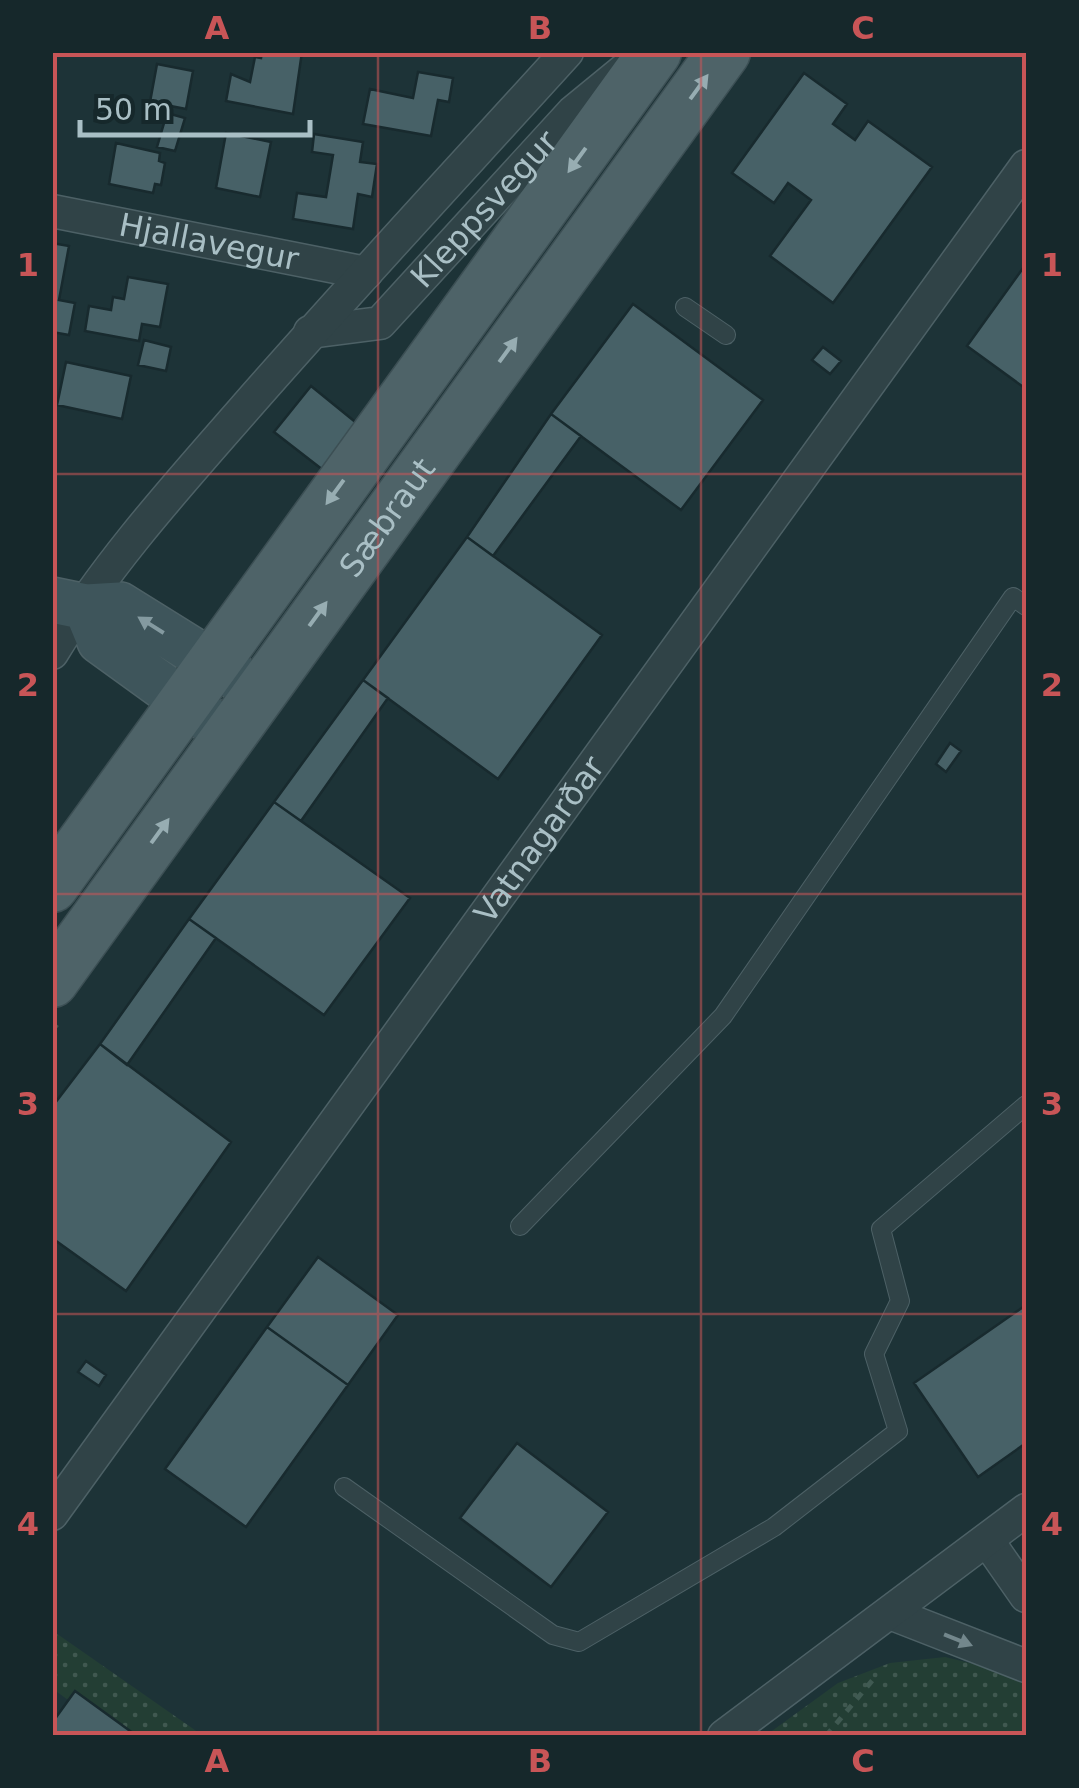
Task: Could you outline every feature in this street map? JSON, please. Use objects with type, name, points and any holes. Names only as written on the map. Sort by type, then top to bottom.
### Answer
[{"type":"main road","name":"Sæbraut","points":[[52,886],[656,52]]},
{"type":"main road","name":"Sæbraut","points":[[52,981],[724,52]]},
{"type":"street","name":"Kleppsvegur","points":[[52,653],[73,604],[310,332],[567,52]]},
{"type":"street","name":"Kleppsvegur","points":[[310,332],[380,322],[573,112],[645,52]]},
{"type":"street","name":"Vatnagarðar","points":[[52,1514],[1026,166]]},
{"type":"street","name":"Hjallavegur","points":[[52,211],[366,273]]},
{"type":"street","points":[[73,604],[100,641],[197,682],[246,713]]},
{"type":"street","points":[[724,1736],[1026,1510]]},
{"type":"street","points":[[987,1540],[1026,1596]]},
{"type":"street","points":[[890,1613],[1026,1666]]},
{"type":"lane","points":[[685,307],[726,335]]},
{"type":"lane","points":[[520,1226],[723,1016],[1013,597],[1026,606]]},
{"type":"lane","points":[[344,1487],[553,1636],[580,1642],[774,1527],[898,1432],[874,1354],[900,1301],[881,1230],[1026,1104]]},
{"type":"path","points":[[826,1736],[876,1676]]},
{"type":"green space","points":[[53,1631],[202,1735],[116,1735],[53,1689]]},
{"type":"green space","points":[[945,1657],[999,1670],[1026,1683],[1026,1735],[765,1736],[838,1683],[890,1663]]},
{"type":"building","points":[[262,52],[302,52],[293,114],[226,101],[231,74],[250,82],[255,57],[261,58]]},
{"type":"building","points":[[157,64],[193,71],[186,109],[150,102]]},
{"type":"building","points":[[418,72],[453,78],[449,102],[438,100],[431,136],[363,124],[370,89],[413,98]]},
{"type":"building","points":[[804,73],[847,104],[833,124],[855,140],[868,121],[932,167],[833,303],[770,256],[811,200],[788,183],[774,203],[732,173]]},
{"type":"building","points":[[167,113],[185,118],[175,151],[157,147]]},
{"type":"building","points":[[226,133],[271,142],[260,197],[216,188]]},
{"type":"building","points":[[314,134],[363,142],[360,162],[377,164],[372,197],[358,194],[353,229],[293,219],[297,193],[326,197],[333,155],[312,152]]},
{"type":"building","points":[[116,143],[160,153],[159,161],[165,163],[161,185],[155,184],[153,193],[109,184]]},
{"type":"building","points":[[52,243],[69,246],[59,300],[75,303],[69,335],[52,332]]},
{"type":"building","points":[[1026,264],[1026,389],[967,346]]},
{"type":"building","points":[[128,277],[168,284],[160,327],[142,324],[139,341],[85,331],[89,306],[111,310],[113,297],[124,299]]},
{"type":"building","points":[[633,304],[763,400],[681,510],[551,414]]},
{"type":"building","points":[[144,340],[171,347],[166,371],[138,365]]},
{"type":"building","points":[[823,347],[841,361],[830,374],[812,360]]},
{"type":"building","points":[[66,362],[131,376],[122,419],[57,405]]},
{"type":"building","points":[[311,386],[359,425],[323,470],[274,432]]},
{"type":"building","points":[[551,414],[581,436],[493,556],[467,537]]},
{"type":"building","points":[[467,537],[602,635],[498,779],[363,680]]},
{"type":"building","points":[[363,680],[388,698],[301,821],[274,802]]},
{"type":"building","points":[[950,743],[961,751],[946,772],[936,764]]},
{"type":"building","points":[[274,802],[410,898],[324,1015],[189,919]]},
{"type":"building","points":[[189,919],[216,938],[127,1065],[100,1044]]},
{"type":"building","points":[[100,1044],[231,1142],[126,1291],[52,1238],[52,1107]]},
{"type":"building","points":[[318,1257],[398,1315],[348,1385],[267,1327]]},
{"type":"building","points":[[1026,1305],[1026,1443],[978,1477],[914,1383]]},
{"type":"building","points":[[267,1327],[348,1385],[246,1527],[165,1469]]},
{"type":"building","points":[[86,1361],[106,1375],[99,1386],[78,1372]]},
{"type":"building","points":[[517,1443],[608,1512],[551,1587],[460,1518]]},
{"type":"building","points":[[75,1691],[137,1736],[52,1736],[52,1723]]}]
